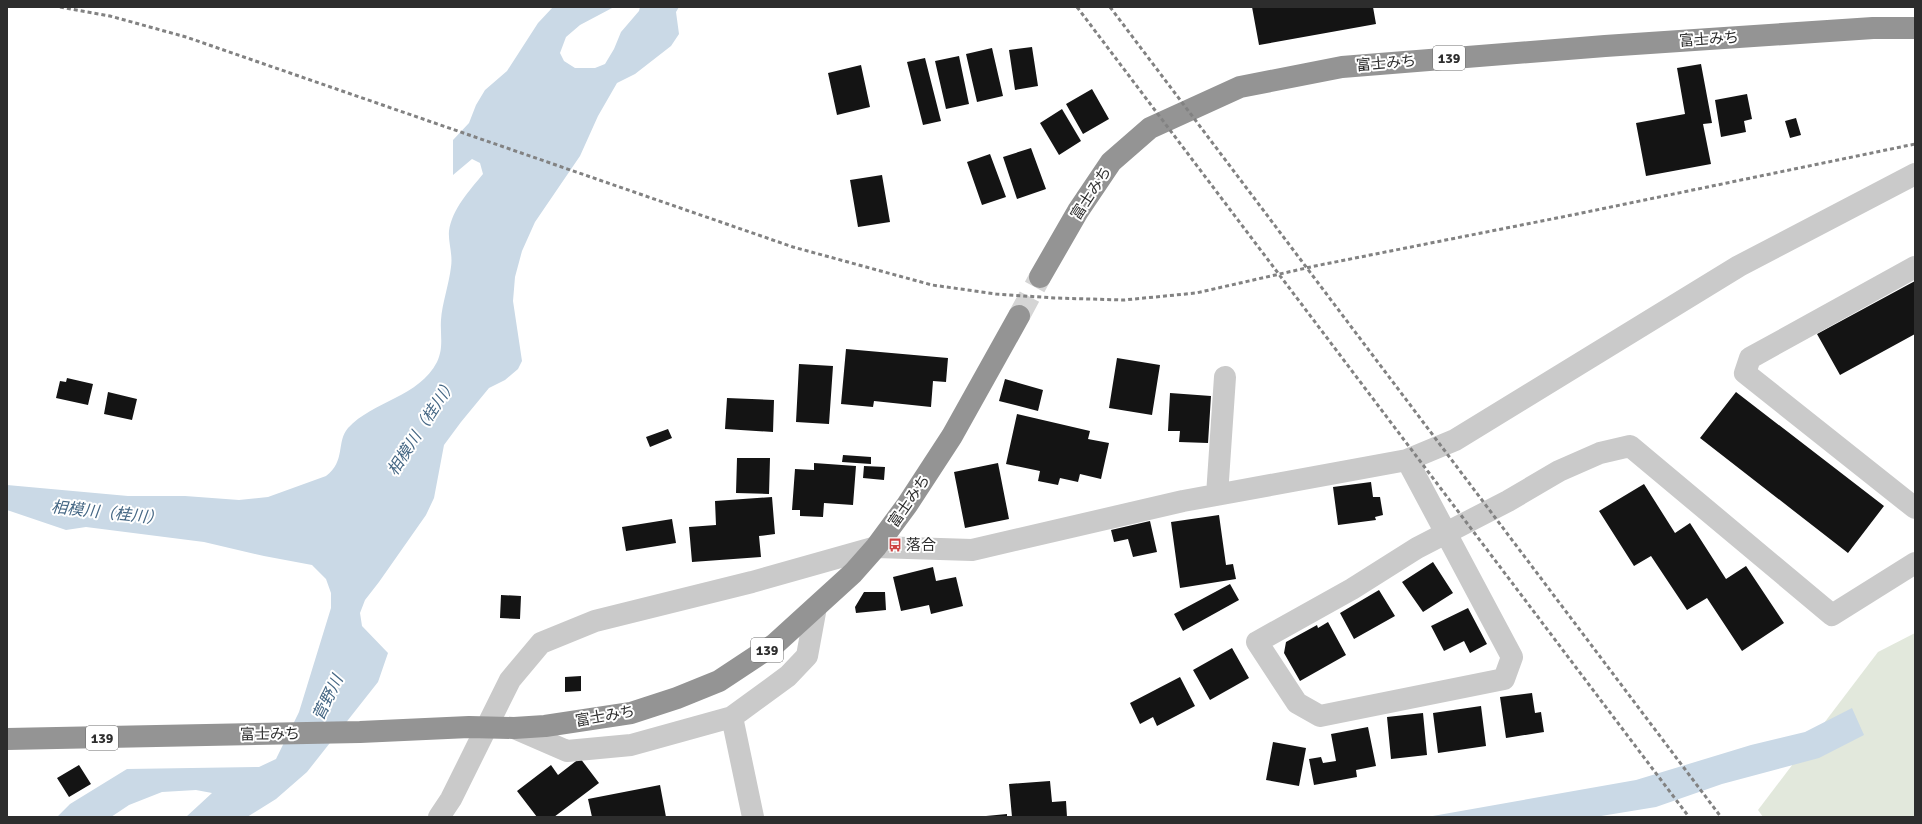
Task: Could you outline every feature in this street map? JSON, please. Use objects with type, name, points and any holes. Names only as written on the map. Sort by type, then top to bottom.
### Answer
[{"type":"highway","name":"富士みち","points":[[1040,277],[1078,211],[1111,162],[1150,128],[1240,87],[1342,67],[1621,45],[1873,28],[1915,28]]},
{"type":"highway","name":"富士みち","points":[[7,739],[360,732],[470,726],[514,728],[545,726],[631,713],[677,698],[719,681],[775,644],[853,573],[876,546],[907,505],[952,436],[1019,316]]},
{"type":"street","points":[[439,817],[451,799],[510,680],[541,643],[595,621],[752,582],[876,546],[972,550],[1217,495],[1407,460],[1455,440],[1739,266],[1915,174]]},
{"type":"street","points":[[1915,268],[1750,358],[1745,373],[1915,508]]},
{"type":"street","points":[[1217,495],[1225,377]]},
{"type":"street","points":[[1407,460],[1446,533],[1512,656],[1504,679],[1320,716],[1297,703],[1257,642],[1352,589],[1417,548],[1446,533],[1508,501],[1559,471],[1600,452],[1630,446],[1832,615],[1915,563]]},
{"type":"street","points":[[514,728],[568,751],[631,745],[732,717],[788,676],[807,656],[816,607]]},
{"type":"street","points":[[732,717],[753,817]]},
{"type":"shaded area","points":[[1915,633],[1915,817],[1763,817],[1758,810],[1878,652]]},
{"type":"water","points":[[553,7],[614,7],[580,25],[566,37],[560,53],[564,61],[575,68],[595,68],[605,64],[614,49],[621,32],[639,11],[640,7],[679,7],[676,12],[679,34],[671,46],[635,74],[617,83],[598,116],[580,156],[535,222],[522,251],[515,277],[513,301],[522,361],[518,369],[505,380],[489,388],[444,445],[434,498],[426,515],[365,600],[360,613],[362,626],[388,653],[378,682],[307,772],[276,799],[247,817],[186,817],[212,793],[196,790],[162,792],[129,805],[111,817],[57,817],[70,804],[127,769],[259,767],[276,759],[299,712],[331,608],[331,593],[326,579],[312,565],[204,542],[86,527],[66,530],[7,510],[7,485],[128,496],[185,496],[239,500],[268,497],[326,476],[332,470],[339,458],[342,439],[348,428],[370,411],[408,391],[419,383],[429,374],[437,362],[441,346],[442,314],[451,267],[449,231],[454,215],[462,200],[483,174],[480,163],[472,159],[453,175],[453,140],[469,123],[476,105],[485,90],[507,71],[538,23]]},
{"type":"water","points":[[1852,708],[1864,735],[1819,758],[1722,784],[1656,807],[1595,817],[1427,817],[1636,780],[1751,745],[1805,732]]},
{"type":"building","points":[[1252,7],[1373,7],[1376,24],[1259,45]]},
{"type":"building","points":[[1032,47],[1038,86],[1015,90],[1009,50]]},
{"type":"building","points":[[992,48],[1003,96],[977,102],[966,54]]},
{"type":"building","points":[[959,56],[969,104],[946,109],[935,61]]},
{"type":"building","points":[[925,58],[941,121],[923,125],[907,62]]},
{"type":"building","points":[[1701,64],[1712,123],[1703,124],[1711,164],[1646,176],[1636,123],[1685,114],[1677,68]]},
{"type":"building","points":[[861,65],[870,107],[837,115],[828,73]]},
{"type":"building","points":[[1092,89],[1109,119],[1083,134],[1066,104]]},
{"type":"building","points":[[1747,94],[1752,119],[1744,121],[1746,132],[1721,137],[1715,100]]},
{"type":"building","points":[[1062,109],[1081,141],[1059,155],[1040,123]]},
{"type":"building","points":[[1796,118],[1801,135],[1790,138],[1785,121]]},
{"type":"building","points":[[1031,148],[1046,189],[1017,199],[1003,157]]},
{"type":"building","points":[[990,154],[1006,197],[982,205],[967,162]]},
{"type":"building","points":[[882,175],[890,222],[858,227],[850,180]]},
{"type":"building","points":[[1915,281],[1915,334],[1840,375],[1817,334]]},
{"type":"building","points":[[846,349],[948,358],[946,382],[933,381],[931,407],[874,401],[873,407],[841,404]]},
{"type":"building","points":[[1117,358],[1160,365],[1152,415],[1109,408]]},
{"type":"building","points":[[799,364],[833,366],[829,424],[796,422]]},
{"type":"building","points":[[67,378],[93,384],[88,405],[56,398],[60,381],[66,382]]},
{"type":"building","points":[[1005,379],[1043,390],[1038,411],[999,401]]},
{"type":"building","points":[[108,392],[137,399],[132,420],[104,414]]},
{"type":"building","points":[[1736,392],[1884,506],[1848,553],[1700,438]]},
{"type":"building","points":[[1170,393],[1211,396],[1208,443],[1179,442],[1180,431],[1168,431]]},
{"type":"building","points":[[727,398],[774,400],[773,432],[725,429]]},
{"type":"building","points":[[1017,414],[1090,431],[1088,439],[1109,443],[1101,479],[1080,474],[1078,482],[1060,478],[1058,485],[1038,481],[1040,471],[1006,464]]},
{"type":"building","points":[[668,429],[672,438],[650,447],[646,437]]},
{"type":"building","points":[[843,455],[871,457],[871,464],[842,462]]},
{"type":"building","points":[[737,458],[770,458],[769,494],[736,493]]},
{"type":"building","points":[[814,463],[856,466],[853,505],[824,503],[823,517],[800,516],[800,510],[792,510],[795,469],[814,470]]},
{"type":"building","points":[[998,463],[1009,519],[965,528],[954,472]]},
{"type":"building","points":[[864,466],[885,467],[884,480],[863,478]]},
{"type":"building","points":[[1371,482],[1373,497],[1380,497],[1383,515],[1375,517],[1376,520],[1338,525],[1333,487]]},
{"type":"building","points":[[1644,484],[1675,533],[1690,523],[1726,579],[1746,566],[1784,623],[1742,651],[1707,598],[1687,610],[1651,556],[1634,566],[1599,511]]},
{"type":"building","points":[[772,497],[775,534],[759,536],[761,557],[692,562],[689,527],[716,525],[715,501]]},
{"type":"building","points":[[1219,515],[1226,565],[1233,564],[1236,579],[1180,588],[1171,522]]},
{"type":"building","points":[[672,519],[676,543],[626,551],[622,527]]},
{"type":"building","points":[[1150,521],[1157,552],[1133,557],[1128,539],[1114,542],[1111,530]]},
{"type":"building","points":[[1433,562],[1453,593],[1423,612],[1402,582]]},
{"type":"building","points":[[933,567],[936,581],[956,577],[963,606],[931,614],[929,605],[901,611],[893,577]]},
{"type":"building","points":[[1230,584],[1239,600],[1183,631],[1174,614]]},
{"type":"building","points":[[1379,590],[1395,616],[1354,639],[1340,613]]},
{"type":"building","points":[[864,592],[885,592],[886,610],[856,613],[855,607]]},
{"type":"building","points":[[501,595],[521,596],[520,619],[500,618]]},
{"type":"building","points":[[1468,608],[1487,644],[1470,653],[1464,641],[1444,651],[1431,626]]},
{"type":"building","points":[[1328,622],[1346,655],[1300,681],[1284,653],[1286,642],[1317,625],[1318,628]]},
{"type":"building","points":[[1232,648],[1249,678],[1210,700],[1193,670]]},
{"type":"building","points":[[581,676],[581,691],[565,692],[565,677]]},
{"type":"building","points":[[1180,677],[1195,706],[1157,726],[1153,717],[1140,724],[1130,703]]},
{"type":"building","points":[[1532,693],[1535,713],[1541,712],[1544,732],[1506,738],[1500,697]]},
{"type":"building","points":[[1481,706],[1486,746],[1438,753],[1433,713]]},
{"type":"building","points":[[1423,713],[1427,755],[1391,759],[1387,717]]},
{"type":"building","points":[[1368,727],[1376,766],[1356,770],[1357,777],[1314,785],[1309,759],[1321,757],[1323,763],[1336,761],[1331,734]]},
{"type":"building","points":[[1273,742],[1306,748],[1299,786],[1266,780]]},
{"type":"building","points":[[580,758],[599,783],[554,817],[537,817],[517,791],[551,765],[558,775]]},
{"type":"building","points":[[79,765],[91,784],[69,797],[57,778]]},
{"type":"building","points":[[1050,781],[1052,802],[1066,801],[1067,817],[1012,817],[1009,784]]},
{"type":"building","points":[[660,785],[666,817],[592,817],[588,799]]},
{"type":"building","points":[[1007,814],[1007,817],[986,817],[986,816]]},
{"type":"tunnel","points":[[1019,316],[1040,277]]},
{"type":"railway","points":[[60,7],[110,16],[186,37],[793,247],[932,285],[996,294],[1054,298],[1124,300],[1196,293],[1315,266],[1577,214],[1915,144]]},
{"type":"railway","points":[[1077,7],[1689,817]]},
{"type":"railway","points":[[1110,7],[1721,817]]},
{"type":"place","name":"落合","points":[[895,545]]},
{"type":"water label","name":"相模川（桂川）","points":[[422,427]]},
{"type":"water label","name":"相模川（桂川）","points":[[107,513]]},
{"type":"water label","name":"菅野川","points":[[328,698]]}]
